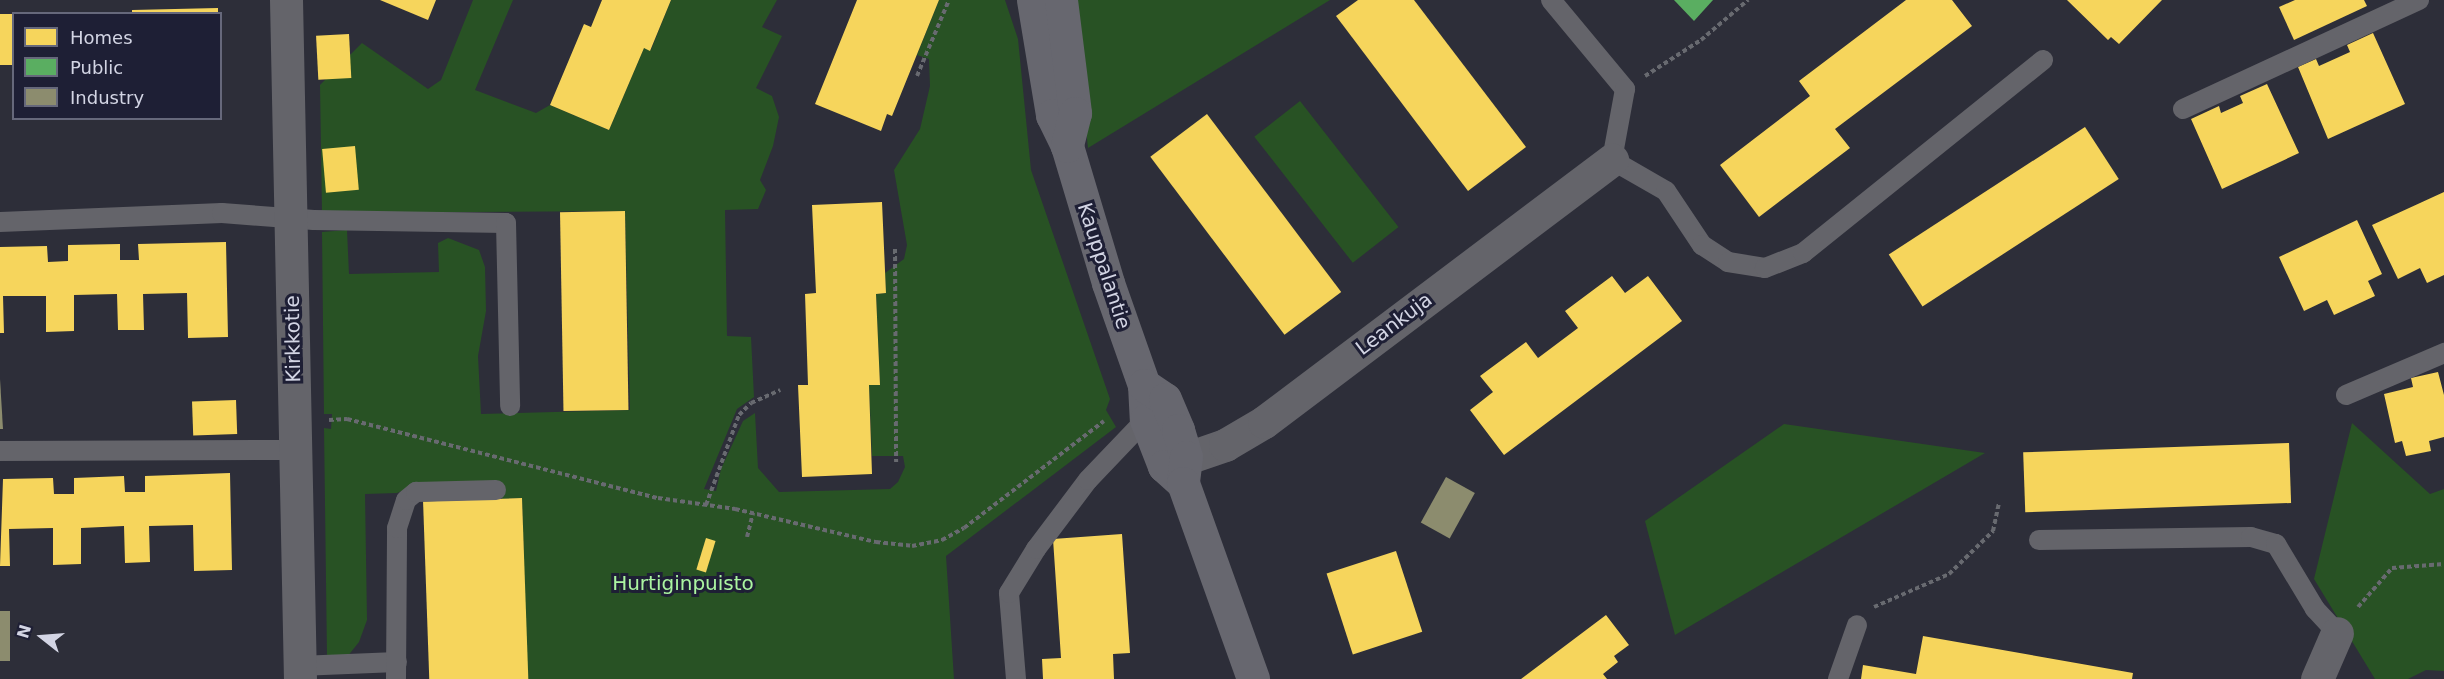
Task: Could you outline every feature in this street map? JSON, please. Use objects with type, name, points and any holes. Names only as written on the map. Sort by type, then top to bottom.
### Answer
[{"type":"street","name":"Kirkkotie","points":[[285,0],[300,673]]},
{"type":"street","name":"Kauppalantie","points":[[1034,0],[1052,115],[1067,146],[1108,283],[1253,679]]},
{"type":"street","points":[[1061,0],[1075,113],[1067,146]]},
{"type":"street","name":"Leankuja","points":[[1178,469],[1264,422],[1612,160]]},
{"type":"street","points":[[2317,679],[2337,633]]},
{"type":"lane","points":[[1551,0],[1624,89],[1612,160],[1666,191],[1702,245],[1728,262],[1765,268],[1803,253],[2043,60]]},
{"type":"lane","points":[[2183,109],[2419,0]]},
{"type":"lane","points":[[0,222],[222,213],[290,219],[506,223],[510,406]]},
{"type":"lane","points":[[2346,395],[2444,352]]},
{"type":"lane","points":[[1016,679],[1009,593],[1036,549],[1152,401]]},
{"type":"lane","points":[[0,451],[295,437]]},
{"type":"lane","points":[[300,673],[397,670],[396,528],[406,500],[416,492],[496,490]]},
{"type":"lane","points":[[2039,540],[2251,537],[2276,544],[2315,609],[2337,633]]},
{"type":"lane","points":[[1838,679],[1857,625]]},
{"type":"path","points":[[917,76],[949,0]]},
{"type":"path","points":[[1624,89],[1701,40],[1748,0]]},
{"type":"path","points":[[895,249],[896,462]]},
{"type":"path","points":[[706,505],[739,415],[751,403],[780,390]]},
{"type":"path","points":[[295,437],[347,419],[657,498],[753,513],[876,542],[912,546],[942,540],[964,528],[1114,414]]},
{"type":"path","points":[[1857,625],[1865,612],[1880,603],[1949,574],[1964,562],[1993,531],[2000,503]]},
{"type":"path","points":[[747,537],[753,513]]},
{"type":"path","points":[[2337,633],[2392,568],[2444,564]]},
{"type":"green space","name":"Hurtiginpuisto","points":[[473,0],[513,0],[475,90],[536,113],[550,105],[609,130],[644,48],[651,50],[671,0],[777,0],[762,27],[782,36],[756,88],[772,96],[779,117],[773,146],[760,180],[766,190],[758,209],[725,210],[727,336],[751,337],[754,397],[737,409],[704,489],[716,491],[721,469],[743,421],[755,413],[758,468],[779,492],[890,489],[898,482],[905,467],[903,456],[872,456],[869,385],[880,385],[876,294],[886,293],[885,273],[904,259],[907,245],[894,170],[920,129],[930,86],[929,59],[917,55],[939,0],[1005,0],[1018,39],[1031,170],[1110,399],[1106,410],[1116,427],[946,556],[954,679],[527,679],[522,498],[502,499],[502,485],[414,486],[397,493],[365,494],[367,620],[359,642],[347,657],[327,656],[324,428],[331,429],[332,414],[324,414],[322,232],[347,230],[349,274],[439,272],[438,243],[448,238],[479,250],[485,267],[486,311],[478,356],[481,414],[630,410],[625,211],[322,213],[320,85],[362,43],[428,89],[441,80]]},
{"type":"green space","points":[[1072,0],[1330,0],[1088,148]]},
{"type":"green space","points":[[1300,101],[1399,227],[1353,263],[1254,137]]},
{"type":"green space","points":[[2352,423],[2430,494],[2444,489],[2444,671],[2426,670],[2408,679],[2375,679],[2314,579]]},
{"type":"green space","points":[[1784,424],[1985,453],[1675,635],[1645,521]]},
{"type":"building: Homes","points":[[380,0],[436,0],[428,20]]},
{"type":"building: Homes","points":[[602,0],[671,0],[650,51],[644,48],[609,130],[550,105],[584,24],[591,27]]},
{"type":"building: Homes","points":[[857,0],[939,0],[892,116],[887,114],[881,131],[815,104]]},
{"type":"building: Homes","points":[[1358,0],[1414,0],[1526,147],[1468,191],[1336,16]]},
{"type":"building: Homes","points":[[1906,0],[1952,0],[1972,26],[1835,129],[1850,148],[1759,217],[1720,165],[1810,96],[1799,81]]},
{"type":"building: Homes","points":[[2067,0],[2162,0],[2119,44],[2111,37],[2108,40]]},
{"type":"building: Homes","points":[[2295,0],[2364,0],[2367,6],[2294,40],[2279,7]]},
{"type":"building: Homes","points":[[218,8],[218,12],[132,12],[132,10]]},
{"type":"building: Homes","points":[[0,14],[12,14],[12,65],[0,65]]},
{"type":"building: Homes","points":[[2373,33],[2405,104],[2328,139],[2298,67],[2316,59],[2319,66],[2350,52],[2347,45]]},
{"type":"building: Homes","points":[[349,34],[351,78],[318,80],[316,36]]},
{"type":"building: Homes","points":[[2267,84],[2299,153],[2222,189],[2191,119],[2219,106],[2221,113],[2243,103],[2240,96]]},
{"type":"building: Homes","points":[[1207,114],[1341,292],[1285,335],[1150,157]]},
{"type":"building: Homes","points":[[2085,127],[2119,179],[1923,306],[1889,254]]},
{"type":"building: Homes","points":[[355,146],[359,190],[326,193],[322,149]]},
{"type":"building: Homes","points":[[2444,192],[2444,275],[2427,283],[2420,268],[2398,279],[2372,225]]},
{"type":"building: Homes","points":[[882,202],[886,293],[876,294],[880,385],[869,385],[872,474],[802,477],[798,385],[808,385],[805,294],[816,293],[812,205]]},
{"type":"building: Homes","points":[[625,211],[628,410],[563,411],[560,212]]},
{"type":"building: Homes","points":[[2357,220],[2382,274],[2368,281],[2375,296],[2334,315],[2327,300],[2304,311],[2279,257]]},
{"type":"building: Homes","points":[[226,242],[228,337],[188,338],[187,293],[143,294],[144,330],[118,330],[117,294],[74,295],[74,331],[46,332],[46,296],[3,296],[4,333],[0,333],[0,247],[47,246],[48,262],[68,261],[68,245],[120,244],[120,260],[139,260],[138,244]]},
{"type":"building: Homes","points":[[1612,276],[1625,293],[1648,276],[1682,321],[1504,455],[1470,410],[1493,392],[1480,376],[1526,342],[1538,358],[1578,328],[1565,311]]},
{"type":"building: Homes","points":[[2438,372],[2444,395],[2444,437],[2429,441],[2431,451],[2406,456],[2402,441],[2395,443],[2384,394],[2413,387],[2411,378]]},
{"type":"building: Homes","points":[[236,400],[237,434],[193,436],[192,402]]},
{"type":"building: Homes","points":[[2289,443],[2291,503],[2025,512],[2023,452]]},
{"type":"building: Homes","points":[[230,473],[232,570],[194,571],[193,525],[149,526],[150,562],[125,563],[124,526],[81,528],[81,564],[53,565],[53,528],[9,529],[10,566],[0,566],[3,479],[53,478],[54,494],[74,494],[74,478],[124,476],[125,492],[145,492],[145,476]]},
{"type":"building: Homes","points":[[522,498],[528,679],[429,679],[423,501]]},
{"type":"building: Homes","points":[[1122,534],[1130,653],[1113,654],[1114,679],[1043,679],[1042,659],[1061,658],[1053,539]]},
{"type":"building: Homes","points":[[706,538],[716,541],[706,572],[696,570]]},
{"type":"building: Homes","points":[[1396,551],[1422,632],[1353,654],[1327,574]]},
{"type":"building: Homes","points":[[1606,615],[1629,645],[1614,656],[1618,662],[1603,674],[1607,679],[1521,679]]},
{"type":"building: Homes","points":[[1923,636],[2133,673],[2132,679],[1861,679],[1863,665],[1916,674]]},
{"type":"building: Public","points":[[1674,0],[1713,0],[1694,21]]},
{"type":"building: Industry","points":[[0,379],[3,429],[0,429]]},
{"type":"building: Industry","points":[[1446,477],[1475,493],[1450,538],[1421,522]]},
{"type":"building: Industry","points":[[0,611],[10,611],[10,661],[0,661]]}]
